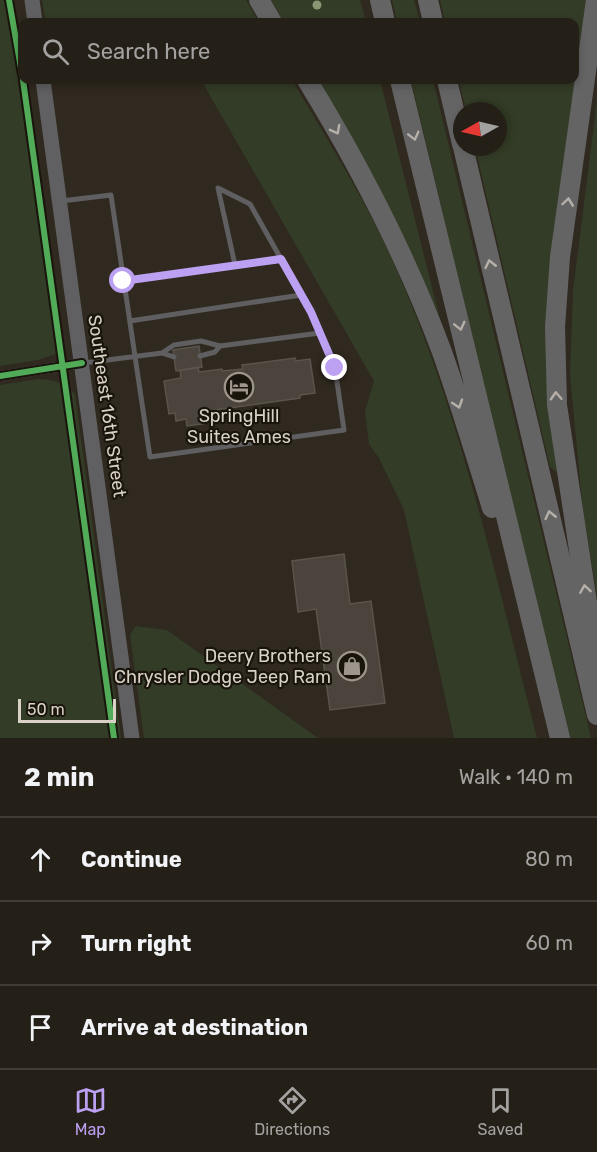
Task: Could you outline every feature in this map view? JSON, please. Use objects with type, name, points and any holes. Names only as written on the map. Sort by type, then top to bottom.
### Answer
[{"type":"highway","points":[[259,0],[270,18]]},
{"type":"highway","points":[[380,0],[384,18]]},
{"type":"highway","points":[[428,0],[432,18]]},
{"type":"highway","points":[[596,0],[560,257],[555,337],[557,405],[597,668]]},
{"type":"highway","points":[[309,84],[374,199],[410,275],[441,352],[550,697]]},
{"type":"highway","points":[[400,84],[560,738]]},
{"type":"highway","points":[[448,84],[453,106]]},
{"type":"highway","points":[[465,156],[597,715]]},
{"type":"main road","points":[[32,0],[34,18]]},
{"type":"main road","name":"Southeast 16th Street","points":[[44,84],[132,738]]},
{"type":"street","points":[[0,376],[82,363]]},
{"type":"lane","points":[[60,201],[111,195],[150,457],[344,429],[335,368],[301,295],[250,204],[218,188],[235,265]]},
{"type":"lane","points":[[123,281],[281,259]]},
{"type":"lane","points":[[130,321],[301,295]]},
{"type":"lane","points":[[82,363],[162,353],[174,345],[201,341],[220,346],[320,333]]},
{"type":"lane","points":[[200,356],[215,352],[220,346]]},
{"type":"lane","points":[[162,353],[174,357]]},
{"type":"green space","points":[[0,0],[6,0],[58,353],[38,360],[0,366]]},
{"type":"green space","points":[[42,0],[246,0],[257,18],[45,18]]},
{"type":"green space","points":[[271,0],[360,0],[365,18],[282,18]]},
{"type":"green space","points":[[392,0],[414,0],[419,18],[396,18]]},
{"type":"green space","points":[[440,0],[587,0],[579,56],[579,18],[444,18]]},
{"type":"green space","points":[[203,84],[294,84],[349,176],[388,250],[422,331],[460,446],[493,562],[537,738],[454,738],[404,510],[379,458],[369,444],[365,411],[374,381]]},
{"type":"green space","points":[[320,84],[381,84],[441,323],[395,221]]},
{"type":"green space","points":[[412,84],[434,84],[591,738],[568,738]]},
{"type":"green space","points":[[460,84],[575,84],[559,197],[557,473],[550,467],[477,156],[507,156],[507,102],[464,102]]},
{"type":"green space","points":[[597,100],[597,595],[583,512],[570,375],[573,291]]},
{"type":"green space","points":[[38,379],[58,382],[75,394],[121,738],[0,738],[0,385]]},
{"type":"green space","points":[[136,626],[167,630],[318,738],[144,738],[130,635]]},
{"type":"building","points":[[199,346],[202,367],[176,371],[173,350]]},
{"type":"building","name":"SpringHill Suites Ames","points":[[295,358],[296,361],[310,359],[315,393],[300,395],[300,398],[215,410],[216,414],[222,413],[223,421],[187,426],[186,419],[176,421],[175,413],[169,414],[164,381],[181,378],[180,370],[198,367],[199,372],[243,369],[242,365]]},
{"type":"building","name":"Deery Brothers Chrysler Dodge Jeep Ram","points":[[344,554],[350,604],[371,601],[385,703],[330,710],[316,609],[298,612],[292,561]]},
{"type":"cycle path","points":[[9,0],[18,51]]},
{"type":"cycle path","points":[[24,84],[114,738]]},
{"type":"cycle path","points":[[0,376],[82,363]]},
{"type":"place","name":"SpringHill Suites Ames","points":[[239,387]]},
{"type":"place","name":"Deery Brothers Chrysler Dodge Jeep Ram","points":[[352,666]]},
{"type":"route","points":[[123,281],[281,259],[311,312],[335,368]]}]
